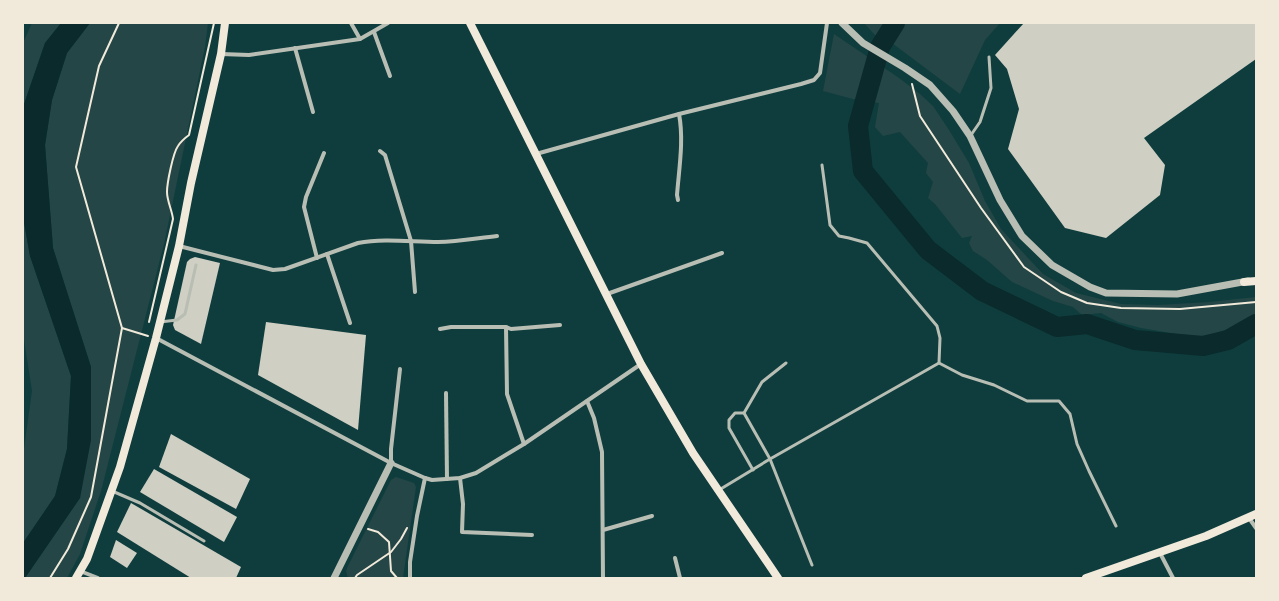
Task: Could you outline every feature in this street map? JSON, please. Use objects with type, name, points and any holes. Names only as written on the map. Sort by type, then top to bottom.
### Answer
[{"type":"main road","points":[[76,578],[87,559],[120,467],[156,338],[179,246],[191,183],[221,54],[225,23]]},
{"type":"main road","points":[[470,23],[641,364],[693,453],[778,578]]},
{"type":"main road","points":[[1244,282],[1256,280]]},
{"type":"main road","points":[[1086,578],[1206,536],[1252,516]]},
{"type":"street","points":[[351,23],[360,39]]},
{"type":"street","points":[[221,54],[249,55],[360,39],[388,23]]},
{"type":"street","points":[[536,155],[678,114],[814,80],[820,73],[827,23]]},
{"type":"street","points":[[842,23],[863,43],[930,85],[953,111],[970,136],[1000,200],[1022,236],[1052,265],[1106,293],[1177,294],[1244,282]]},
{"type":"street","points":[[374,32],[390,76]]},
{"type":"street","points":[[295,48],[313,112]]},
{"type":"street","points":[[678,114],[680,122],[678,200]]},
{"type":"street","points":[[380,152],[385,156],[411,241],[415,292]]},
{"type":"street","points":[[317,258],[304,208],[306,197],[324,153]]},
{"type":"street","points":[[179,246],[273,270],[285,269],[366,241],[440,242],[497,236]]},
{"type":"street","points":[[606,294],[722,253]]},
{"type":"street","points":[[327,254],[350,323]]},
{"type":"street","points":[[440,329],[451,327],[506,327],[511,329],[560,325]]},
{"type":"street","points":[[506,327],[507,394],[524,444]]},
{"type":"street","points":[[156,338],[392,463],[432,480],[460,478],[476,473],[524,444],[641,364]]},
{"type":"street","points":[[334,578],[392,463],[391,448],[400,369]]},
{"type":"street","points":[[446,393],[447,480]]},
{"type":"street","points":[[587,401],[594,418],[602,452],[603,578]]},
{"type":"street","points":[[410,578],[410,562],[417,516],[426,478]]},
{"type":"street","points":[[460,478],[463,504],[462,532],[532,536]]},
{"type":"street","points":[[603,530],[652,516]]},
{"type":"street","points":[[1252,516],[1256,528]]},
{"type":"street","points":[[1160,553],[1173,578]]},
{"type":"street","points":[[675,558],[680,578]]},
{"type":"street","points":[[80,570],[98,578]]},
{"type":"lane","points":[[970,136],[980,122],[991,88],[989,57]]},
{"type":"lane","points":[[822,165],[830,225],[839,236],[867,244],[937,326],[940,338],[939,363]]},
{"type":"lane","points":[[160,322],[177,320],[185,314],[196,265]]},
{"type":"lane","points":[[744,413],[762,382],[786,363]]},
{"type":"lane","points":[[718,491],[770,459],[939,363]]},
{"type":"lane","points":[[939,363],[962,375],[994,385],[1028,401],[1059,401],[1070,414],[1080,451],[1116,526]]},
{"type":"lane","points":[[744,413],[735,413],[729,420],[729,428],[753,470]]},
{"type":"lane","points":[[744,413],[770,459],[812,565]]},
{"type":"lane","points":[[112,491],[140,504],[204,541]]},
{"type":"path","points":[[50,578],[68,549],[91,497],[122,328],[76,167],[99,66],[119,23]]},
{"type":"path","points":[[148,328],[173,219],[167,192],[172,166],[177,147],[190,135],[214,23]]},
{"type":"path","points":[[905,68],[911,81],[920,116],[981,208],[1024,267],[1061,292],[1087,302],[1121,308],[1180,309],[1256,302]]},
{"type":"path","points":[[122,328],[156,338]]},
{"type":"path","points":[[355,578],[357,575],[389,554],[417,516]]},
{"type":"path","points":[[360,526],[378,532],[389,542],[391,571],[398,578]]},
{"type":"shaded area","points":[[32,23],[61,23],[45,43],[23,107],[23,43]]},
{"type":"shaded area","points":[[61,23],[90,23],[67,53],[52,100],[45,145],[53,248],[91,367],[91,440],[80,498],[25,578],[23,578],[23,543],[55,496],[67,449],[71,376],[30,256],[23,217],[23,107],[45,43]]},
{"type":"shaded area","points":[[90,23],[208,23],[205,47],[164,244],[101,491],[80,554],[67,578],[25,578],[80,498],[91,367],[53,248],[45,145],[52,100],[67,53]]},
{"type":"shaded area","points":[[864,23],[1000,23],[985,40],[960,94],[892,43],[875,35]]},
{"type":"shaded area","points":[[834,34],[899,78],[933,106],[969,163],[985,201],[1001,229],[1043,274],[1076,293],[1121,304],[1158,305],[1256,297],[1256,317],[1237,326],[1204,337],[1183,335],[1141,328],[1118,322],[1101,313],[1082,315],[1073,307],[1053,301],[1012,282],[987,260],[973,251],[969,243],[972,236],[962,238],[935,204],[928,198],[933,182],[926,173],[928,163],[900,132],[883,136],[875,127],[879,103],[853,99],[823,91]]},
{"type":"shaded area","points":[[23,217],[30,256],[71,376],[67,449],[55,496],[23,543],[23,456],[32,391],[23,333]]},
{"type":"shaded area","points":[[396,477],[414,483],[416,487],[403,578],[348,578],[346,571],[348,566],[391,480]]},
{"type":"building","points":[[1024,23],[1256,23],[1256,59],[1144,138],[1165,165],[1160,195],[1106,238],[1065,228],[1008,149],[1019,109],[1007,69],[995,55]]},
{"type":"building","points":[[195,257],[220,263],[201,344],[175,330],[173,325],[187,262]]},
{"type":"building","points":[[266,322],[366,335],[358,430],[258,375]]},
{"type":"building","points":[[171,434],[250,479],[236,509],[159,467]]},
{"type":"building","points":[[154,469],[237,517],[224,542],[140,492]]},
{"type":"building","points":[[131,503],[241,567],[236,578],[191,578],[117,532]]},
{"type":"building","points":[[116,540],[137,553],[127,568],[110,557]]},
{"type":"waterway","points":[[895,23],[880,47],[858,126],[863,171],[928,250],[982,291],[1057,327],[1087,324],[1135,340],[1203,346],[1228,340],[1256,324]]}]
